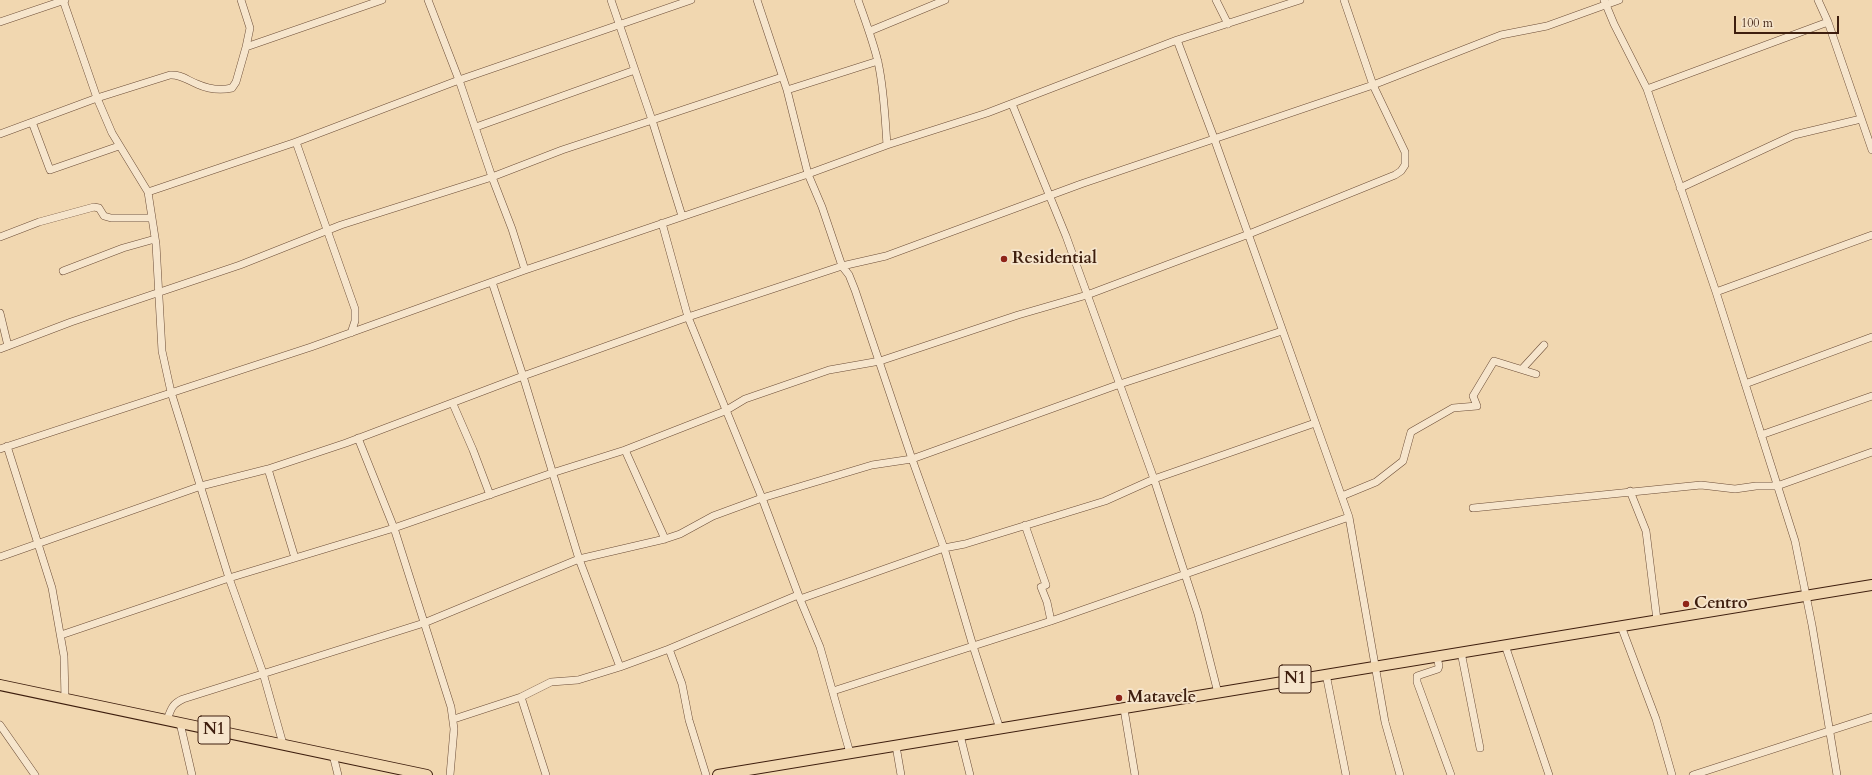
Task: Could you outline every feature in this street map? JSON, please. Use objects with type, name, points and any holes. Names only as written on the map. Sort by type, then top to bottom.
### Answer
[{"type":"highway","name":"N1","points":[[718,775],[734,774],[850,753],[1872,585]]},
{"type":"highway","name":"N1","points":[[0,685],[427,775]]},
{"type":"street","points":[[0,22],[63,0],[97,98],[119,146],[148,192],[155,239],[162,351],[171,392],[229,578],[263,673],[283,744]]},
{"type":"street","points":[[0,134],[97,98],[170,75],[177,74],[209,89],[222,90],[232,88],[236,82],[250,28],[242,0]]},
{"type":"street","points":[[246,47],[382,0]]},
{"type":"street","points":[[428,0],[460,80],[525,270]]},
{"type":"street","points":[[610,0],[636,70],[682,216]]},
{"type":"street","points":[[148,192],[296,142],[460,80],[691,0]]},
{"type":"street","points":[[757,0],[787,90],[808,174],[822,207],[842,266],[849,275],[855,290],[880,361],[912,459],[944,548],[973,646],[1000,729]]},
{"type":"street","points":[[858,0],[870,31],[878,62],[882,85],[887,145]]},
{"type":"street","points":[[870,31],[945,0]]},
{"type":"street","points":[[1216,0],[1228,24]]},
{"type":"street","points":[[65,699],[64,656],[49,573],[3,448],[351,333],[525,270],[808,174],[887,145],[1012,104],[1177,40],[1300,0]]},
{"type":"street","points":[[61,635],[229,578],[394,528],[552,473],[625,450],[725,411],[745,399],[829,370],[880,361],[1018,315],[1087,295],[1381,182],[1401,171],[1405,165],[1405,152],[1373,85],[1344,0]]},
{"type":"street","points":[[0,557],[201,486],[268,469],[358,438],[453,404],[523,376],[688,317],[842,266],[886,256],[1049,196],[1214,138],[1373,85],[1501,35],[1547,26],[1605,2],[1619,0]]},
{"type":"street","points":[[1818,0],[1828,22],[1872,150]]},
{"type":"street","points":[[1605,2],[1614,24],[1648,89],[1716,292],[1795,541],[1837,775]]},
{"type":"street","points":[[1220,26],[1223,14]]},
{"type":"street","points":[[1648,89],[1828,22]]},
{"type":"street","points":[[1177,40],[1249,234],[1282,331],[1349,517],[1385,722],[1400,775]]},
{"type":"street","points":[[787,90],[878,62]]},
{"type":"street","points":[[476,128],[636,70]]},
{"type":"street","points":[[0,349],[70,322],[240,265],[352,221],[492,177],[562,150],[782,77]]},
{"type":"street","points":[[1012,104],[1066,236],[1154,479],[1186,573],[1218,692]]},
{"type":"street","points":[[1680,188],[1794,135],[1862,119]]},
{"type":"street","points":[[32,122],[50,170],[119,146]]},
{"type":"street","points":[[296,142],[355,309],[355,321],[351,333]]},
{"type":"street","points":[[0,238],[39,222],[94,207],[99,208],[104,216],[111,218],[152,218]]},
{"type":"street","points":[[662,223],[688,317],[725,411],[762,498],[799,597],[820,647],[850,753]]},
{"type":"street","points":[[1716,292],[1872,235]]},
{"type":"street","points":[[63,271],[123,248],[155,239]]},
{"type":"street","points":[[492,282],[523,376],[579,558],[620,667]]},
{"type":"street","points":[[0,313],[8,346]]},
{"type":"street","points":[[167,720],[174,702],[424,623],[579,558],[665,539],[680,534],[720,514],[762,498],[872,465],[912,459],[1120,384],[1282,331]]},
{"type":"street","points":[[1745,384],[1872,338]]},
{"type":"street","points":[[1522,369],[1544,346]]},
{"type":"street","points":[[1342,496],[1376,482],[1403,460],[1412,432],[1453,408],[1477,406],[1473,396],[1494,361],[1536,374]]},
{"type":"street","points":[[1761,435],[1872,396]]},
{"type":"street","points":[[453,404],[473,450],[490,495]]},
{"type":"street","points":[[454,719],[521,697],[551,682],[578,680],[620,667],[799,597],[944,548],[965,544],[1105,501],[1154,479],[1316,423]]},
{"type":"street","points":[[358,438],[394,528],[454,719],[450,775]]},
{"type":"street","points":[[625,450],[665,539]]},
{"type":"street","points":[[1473,508],[1701,485],[1735,489],[1756,486],[1777,486],[1872,452]]},
{"type":"street","points":[[268,469],[295,558]]},
{"type":"street","points":[[1630,491],[1646,531],[1657,620]]},
{"type":"street","points":[[833,691],[1051,621],[1349,517]]},
{"type":"street","points":[[1025,525],[1046,585],[1041,587],[1047,602],[1051,621]]},
{"type":"street","points":[[1621,626],[1656,719],[1672,775]]},
{"type":"street","points":[[1505,645],[1549,775]]},
{"type":"street","points":[[669,649],[682,684],[689,720],[706,775]]},
{"type":"street","points":[[1461,652],[1480,748]]},
{"type":"street","points":[[1437,657],[1439,666],[1438,669],[1417,676],[1417,682],[1451,775]]},
{"type":"street","points":[[1326,674],[1346,775]]},
{"type":"street","points":[[521,697],[546,775]]},
{"type":"street","points":[[1124,708],[1135,775]]},
{"type":"street","points":[[1693,775],[1872,717]]},
{"type":"street","points":[[180,723],[192,775]]},
{"type":"street","points":[[0,725],[35,775]]},
{"type":"street","points":[[960,735],[970,775]]},
{"type":"street","points":[[896,746],[901,775]]},
{"type":"street","points":[[333,755],[338,775]]},
{"type":"place","name":"Residential","points":[[1004,259]]},
{"type":"place","name":"Centro","points":[[1686,604]]},
{"type":"place","name":"Matavele","points":[[1119,698]]}]
